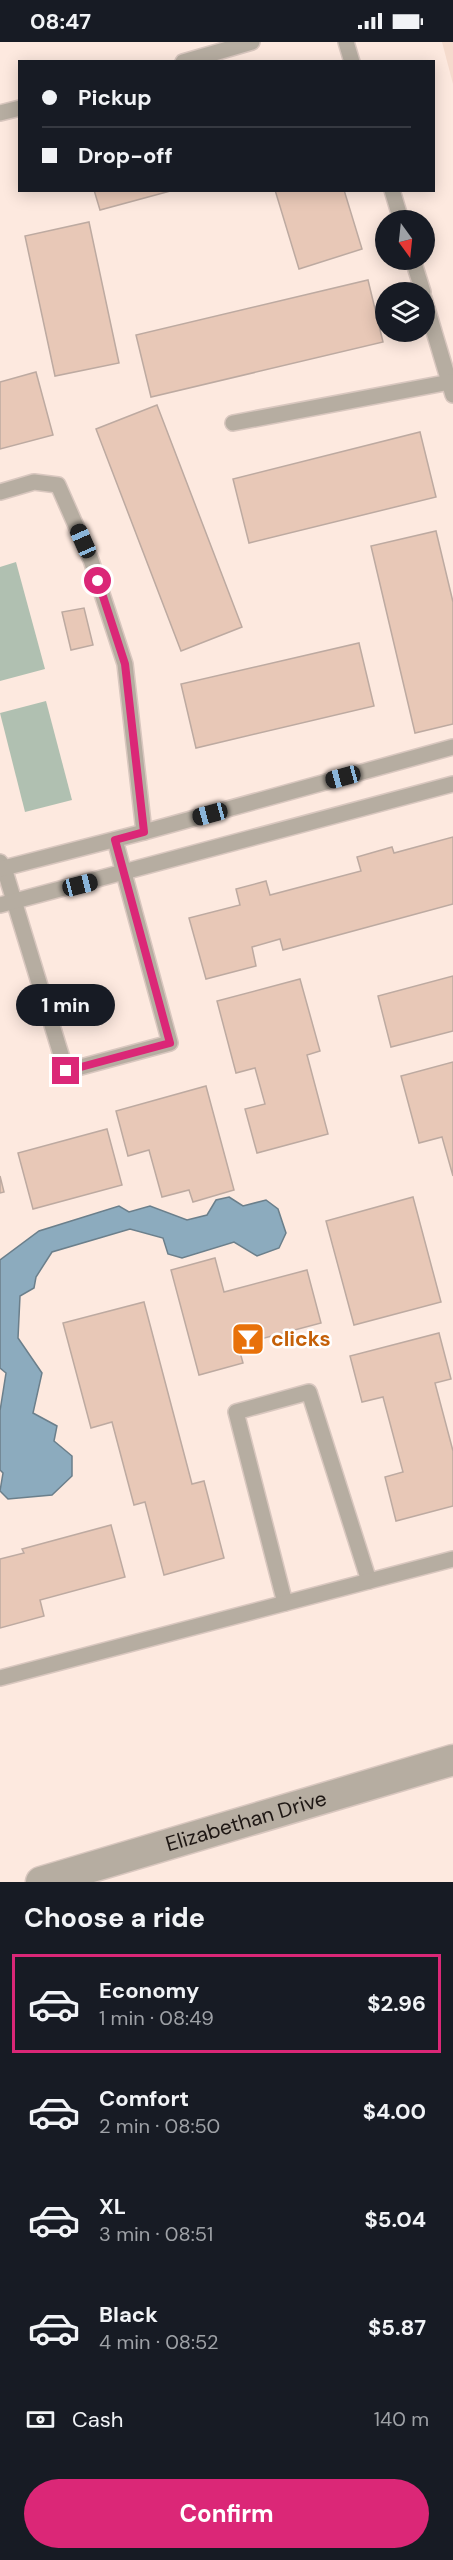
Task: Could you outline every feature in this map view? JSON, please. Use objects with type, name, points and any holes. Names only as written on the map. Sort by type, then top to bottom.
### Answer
[{"type":"street","name":"Elizabethan Drive","points":[[41,1882],[453,1760]]},
{"type":"lane","points":[[190,60],[252,42]]},
{"type":"lane","points":[[346,42],[351,60]]},
{"type":"lane","points":[[0,113],[18,108]]},
{"type":"lane","points":[[393,192],[398,210]]},
{"type":"lane","points":[[233,423],[452,388],[435,333]]},
{"type":"lane","points":[[0,492],[34,482],[58,485],[91,560],[125,664],[144,832]]},
{"type":"lane","points":[[115,840],[170,1043],[66,1071],[7,903],[2,866],[115,840],[453,747]]},
{"type":"lane","points":[[7,903],[453,784]]},
{"type":"lane","points":[[285,1603],[236,1412],[309,1392],[369,1581]]},
{"type":"lane","points":[[0,1678],[453,1559]]},
{"type":"shaded area","points":[[442,42],[453,42],[453,84]]},
{"type":"green space","points":[[16,562],[45,669],[0,681],[0,567]]},
{"type":"green space","points":[[46,701],[72,800],[25,812],[0,713]]},
{"type":"water","points":[[229,1197],[243,1206],[266,1200],[278,1209],[286,1233],[279,1248],[257,1256],[234,1242],[182,1258],[168,1254],[163,1238],[130,1229],[52,1252],[36,1277],[34,1288],[20,1296],[18,1338],[42,1373],[33,1413],[57,1426],[54,1441],[72,1456],[72,1476],[52,1495],[8,1499],[0,1491],[3,1473],[0,1470],[0,1411],[6,1373],[0,1368],[0,1260],[39,1231],[119,1206],[129,1212],[150,1206],[187,1220],[207,1215],[216,1200]]},
{"type":"building","points":[[95,192],[167,192],[100,210]]},
{"type":"building","points":[[276,192],[345,192],[362,249],[299,269]]},
{"type":"building","points":[[89,222],[119,363],[55,376],[25,236]]},
{"type":"building","points":[[368,280],[375,309],[375,342],[383,342],[151,397],[136,335]]},
{"type":"building","points":[[36,372],[53,435],[0,449],[0,382]]},
{"type":"building","points":[[157,405],[242,627],[181,651],[96,429]]},
{"type":"building","points":[[420,432],[436,497],[249,543],[233,479]]},
{"type":"building","points":[[436,531],[453,602],[453,724],[415,733],[371,546]]},
{"type":"building","points":[[84,608],[93,645],[71,650],[62,612]]},
{"type":"building","points":[[359,643],[374,706],[196,748],[181,684]]},
{"type":"building","points":[[453,837],[453,904],[283,950],[280,939],[252,947],[256,966],[206,979],[189,918],[240,905],[236,889],[266,881],[270,895],[361,871],[357,857],[392,847],[394,853]]},
{"type":"building","points":[[453,976],[453,1031],[391,1047],[378,996]]},
{"type":"building","points":[[300,979],[320,1051],[307,1055],[328,1134],[257,1153],[245,1109],[265,1104],[255,1068],[236,1073],[217,1001]]},
{"type":"building","points":[[453,1062],[453,1176],[442,1137],[419,1143],[401,1076]]},
{"type":"building","points":[[206,1086],[234,1190],[193,1202],[189,1190],[162,1197],[149,1150],[128,1156],[116,1111]]},
{"type":"building","points":[[107,1129],[122,1185],[33,1209],[18,1153]]},
{"type":"building","points":[[0,1176],[4,1192],[0,1193]]},
{"type":"building","points":[[413,1197],[441,1302],[354,1325],[326,1221]]},
{"type":"building","points":[[215,1258],[224,1292],[307,1270],[321,1323],[238,1345],[243,1363],[199,1375],[171,1270]]},
{"type":"building","points":[[144,1302],[192,1484],[204,1481],[224,1558],[164,1575],[145,1502],[134,1505],[112,1422],[91,1428],[63,1323]]},
{"type":"building","points":[[439,1333],[451,1379],[435,1383],[453,1451],[453,1506],[396,1521],[385,1477],[403,1472],[383,1397],[362,1402],[350,1356]]},
{"type":"building","points":[[111,1525],[125,1577],[40,1600],[44,1616],[0,1628],[0,1559],[24,1553],[22,1549]]},
{"type":"place","name":"clicks","points":[[248,1339]]},
{"type":"route","points":[[66,1071],[170,1043],[115,840],[144,832],[125,664],[98,581]]}]
